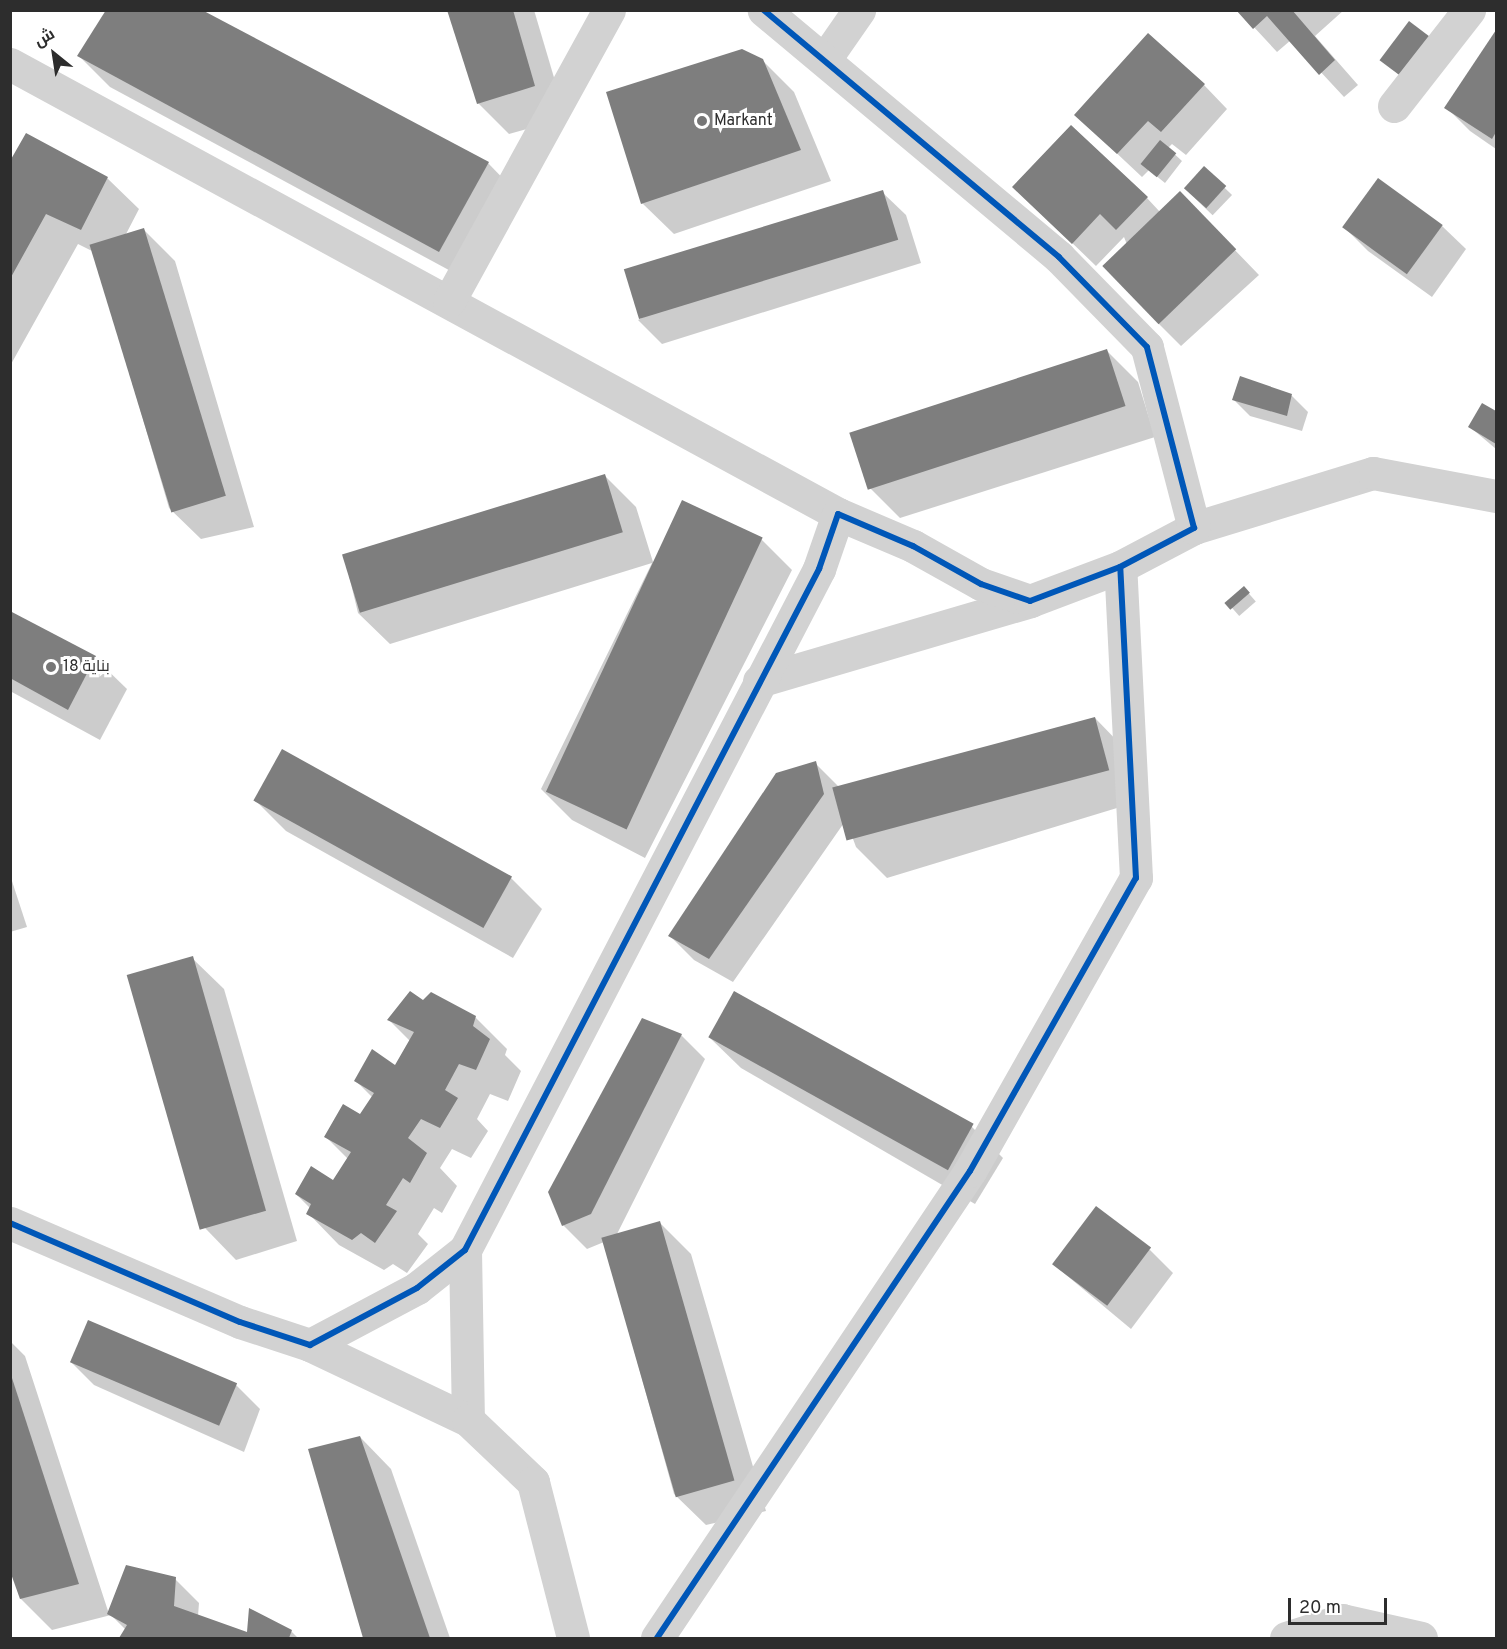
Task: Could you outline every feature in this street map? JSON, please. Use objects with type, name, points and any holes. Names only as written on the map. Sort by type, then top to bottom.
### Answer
[{"type":"street","points":[[449,301],[609,10]]},
{"type":"street","points":[[764,10],[1059,257],[1147,347],[1194,528]]},
{"type":"street","points":[[825,59],[859,10]]},
{"type":"street","points":[[1394,106],[1469,10]]},
{"type":"street","points":[[10,64],[838,514],[913,546],[981,584],[1030,601]]},
{"type":"street","points":[[759,681],[1030,601],[1119,567],[1194,528],[1373,473],[1495,492]]},
{"type":"street","points":[[310,1345],[417,1288],[465,1250],[819,569],[838,514]]},
{"type":"street","points":[[657,1638],[970,1171],[1136,878],[1119,567]]},
{"type":"street","points":[[10,1223],[240,1322],[310,1345],[468,1420],[533,1482],[573,1638]]},
{"type":"street","points":[[465,1250],[468,1420]]},
{"type":"street","points":[[1286,1638],[1341,1620],[1421,1638]]},
{"type":"building","points":[[106,10],[202,10],[489,162],[439,252],[77,56]]},
{"type":"building","points":[[447,10],[513,10],[535,86],[477,104]]},
{"type":"building","points":[[1236,10],[1292,10],[1335,60],[1319,75],[1267,16],[1253,29]]},
{"type":"building","points":[[1409,21],[1434,40],[1404,79],[1380,60]]},
{"type":"building","points":[[1496,30],[1496,132],[1492,139],[1444,108]]},
{"type":"building","points":[[1148,33],[1205,84],[1161,132],[1148,121],[1117,154],[1074,115]]},
{"type":"building","name":"Markant","points":[[742,49],[763,59],[801,150],[641,204],[606,92]]},
{"type":"building","points":[[1071,125],[1148,197],[1116,230],[1100,214],[1072,244],[1012,187]]},
{"type":"building","points":[[26,133],[108,177],[81,230],[46,214],[10,279],[10,161]]},
{"type":"building","points":[[1160,140],[1176,153],[1157,177],[1140,164]]},
{"type":"building","points":[[1204,166],[1226,186],[1206,208],[1184,188]]},
{"type":"building","points":[[1378,178],[1443,225],[1407,274],[1342,227]]},
{"type":"building","points":[[883,190],[898,240],[639,319],[624,269]]},
{"type":"building","points":[[1180,191],[1236,249],[1159,324],[1102,266]]},
{"type":"building","points":[[144,228],[226,496],[171,512],[89,245]]},
{"type":"building","points":[[1107,349],[1126,406],[868,490],[849,433]]},
{"type":"building","points":[[1240,376],[1292,394],[1287,416],[1232,400]]},
{"type":"building","points":[[1482,403],[1496,411],[1496,444],[1468,427]]},
{"type":"building","points":[[605,474],[623,532],[360,613],[342,554]]},
{"type":"building","points":[[682,500],[763,538],[627,829],[546,792]]},
{"type":"building","points":[[1244,586],[1250,593],[1230,610],[1224,603]]},
{"type":"building","name":"بناية 18","points":[[10,611],[96,656],[68,710],[10,678]]},
{"type":"building","points":[[1095,717],[1109,770],[847,841],[832,787]]},
{"type":"building","points":[[282,749],[512,877],[483,928],[253,801]]},
{"type":"building","points":[[816,761],[824,794],[709,959],[668,936],[776,773]]},
{"type":"building","points":[[193,956],[266,1211],[200,1230],[127,975]]},
{"type":"building","points":[[410,991],[423,1000],[431,992],[476,1016],[473,1026],[490,1039],[476,1070],[459,1064],[445,1090],[458,1098],[440,1128],[421,1119],[408,1138],[427,1153],[410,1183],[403,1178],[386,1205],[397,1211],[375,1243],[361,1233],[352,1240],[306,1214],[311,1204],[295,1194],[311,1166],[333,1180],[351,1152],[324,1137],[343,1104],[360,1114],[374,1093],[354,1081],[372,1049],[395,1065],[414,1032],[387,1020]]},
{"type":"building","points":[[734,991],[974,1124],[948,1170],[708,1037]]},
{"type":"building","points":[[642,1018],[682,1034],[591,1214],[562,1226],[548,1192]]},
{"type":"building","points":[[1096,1206],[1151,1248],[1107,1306],[1052,1264]]},
{"type":"building","points":[[660,1221],[734,1481],[676,1497],[601,1238]]},
{"type":"building","points":[[88,1320],[237,1383],[219,1426],[70,1362]]},
{"type":"building","points":[[11,1375],[79,1584],[20,1599],[10,1571]]},
{"type":"building","points":[[360,1436],[430,1638],[363,1638],[308,1449]]},
{"type":"building","points":[[126,1565],[176,1577],[174,1606],[247,1632],[249,1608],[292,1630],[289,1638],[119,1638],[127,1625],[107,1614]]},
{"type":"cycle path","points":[[657,1638],[970,1171],[1136,878],[1120,567],[1194,528],[1147,347],[1059,257],[764,10]]},
{"type":"cycle path","points":[[10,1223],[240,1322],[310,1345],[417,1288],[465,1250],[819,569],[838,514],[913,546],[981,584],[1030,601],[1120,567]]},
{"type":"place","name":"Markant","points":[[702,121]]},
{"type":"place","name":"بناية 18","points":[[51,667]]}]
